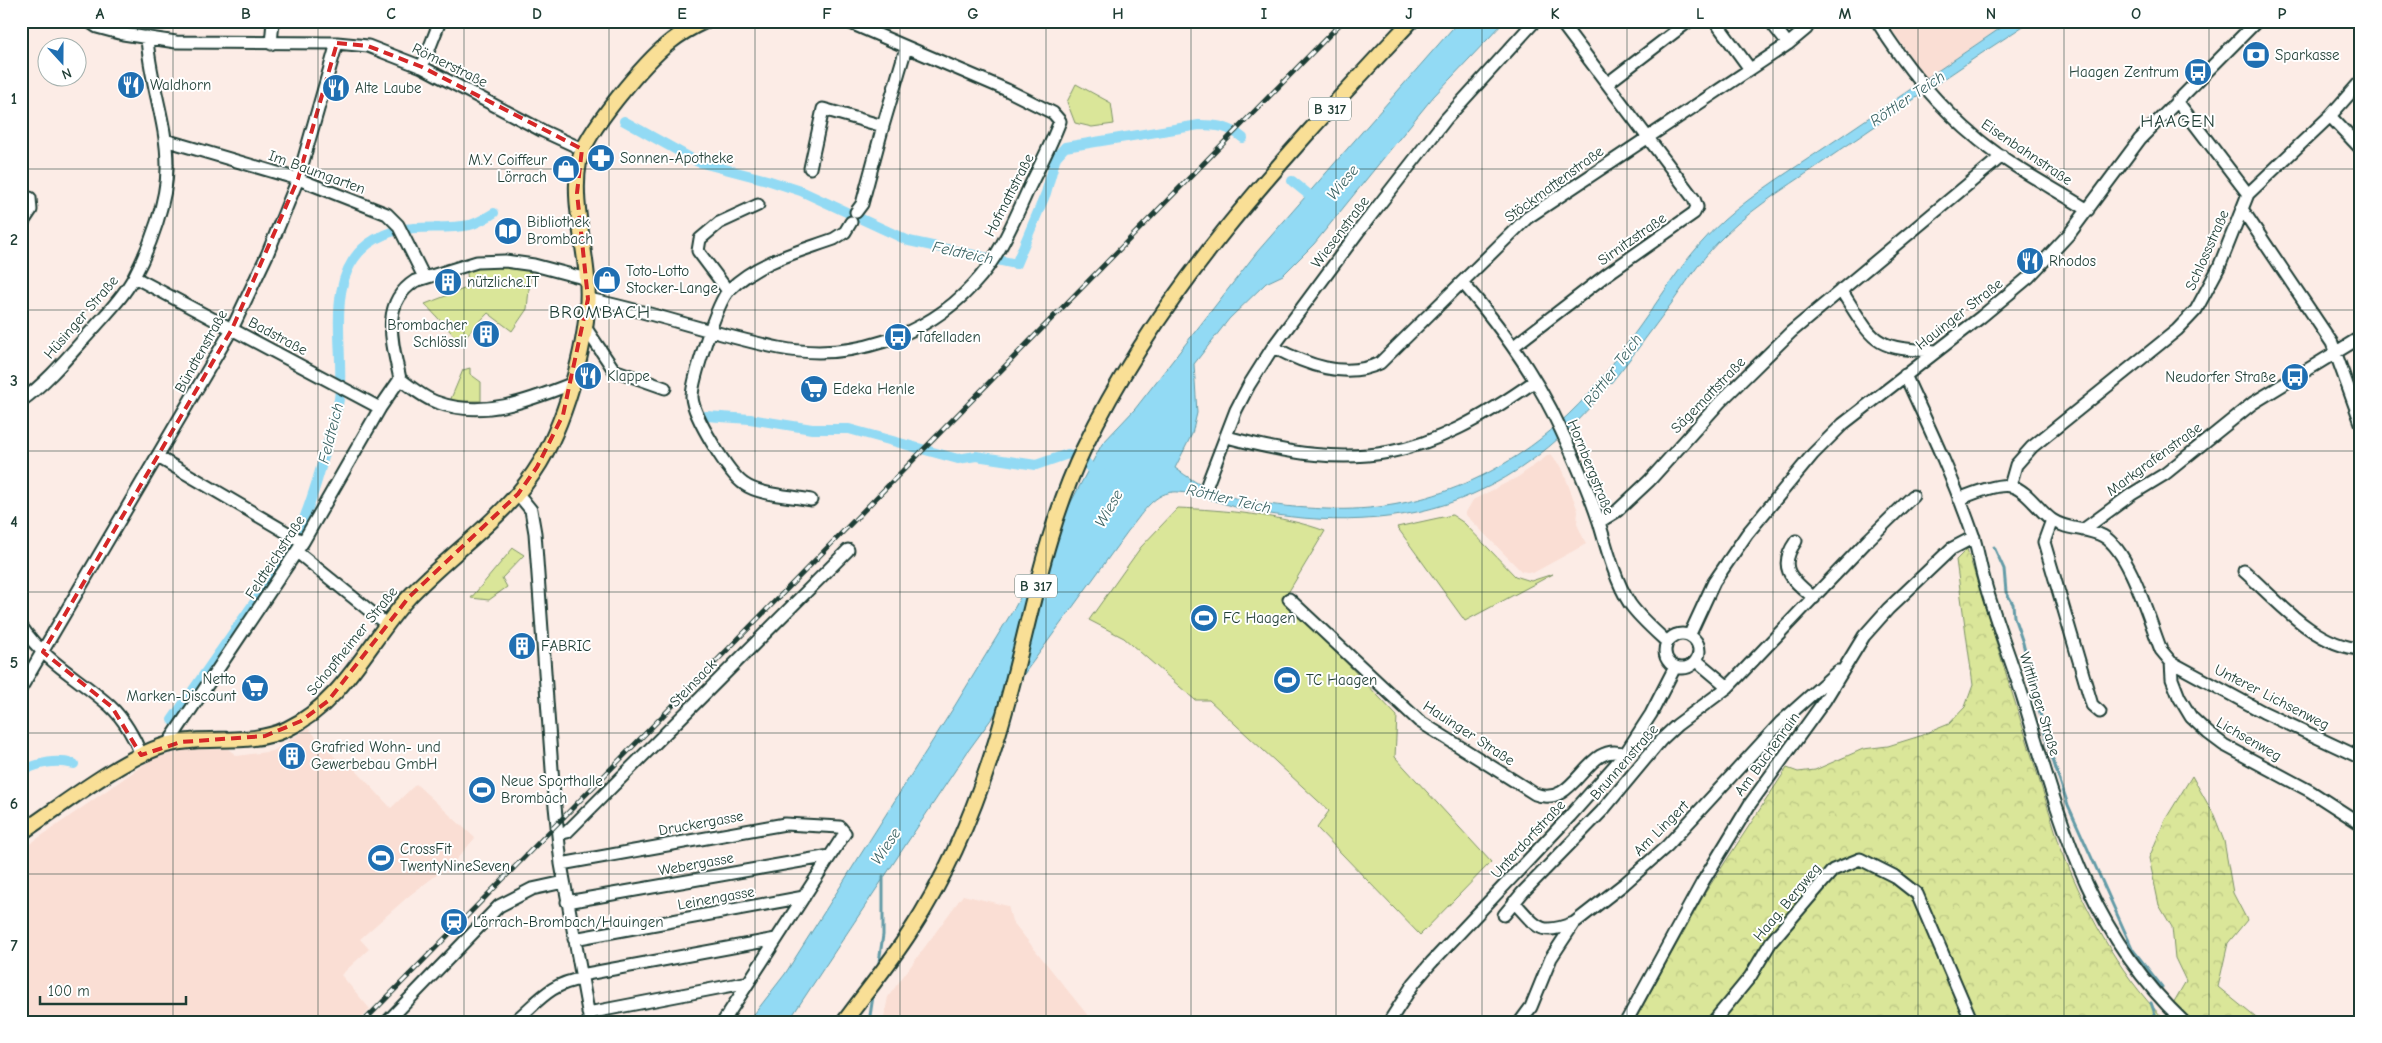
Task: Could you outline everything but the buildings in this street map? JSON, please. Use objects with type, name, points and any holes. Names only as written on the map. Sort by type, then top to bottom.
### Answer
[{"type":"main road","points":[[582,149],[592,132],[646,65],[669,43],[682,26],[705,21]]},
{"type":"main road","name":"B 317","points":[[844,1022],[910,932],[952,855],[982,785],[1004,714],[1040,571],[1058,510],[1083,449],[1117,384],[1141,346],[1203,258],[1251,198],[1411,21]]},
{"type":"main road","name":"Schopfheimer Straße","points":[[21,833],[141,755],[167,745],[204,740],[247,740],[265,736],[301,721],[328,701],[386,624],[434,573],[518,494],[553,440],[571,384],[585,327],[588,299],[587,279],[577,193],[578,167],[582,149]]},
{"type":"street","points":[[271,44],[273,21]]},
{"type":"street","points":[[422,67],[440,21]]},
{"type":"street","name":"Hofmattstraße","points":[[588,299],[780,348],[829,352],[873,345],[923,325],[973,286],[998,251],[1050,146],[1060,121],[1053,113],[1007,90],[846,21]]},
{"type":"street","name":"Wiesenstraße","points":[[1207,485],[1249,385],[1273,347],[1446,119],[1536,21]]},
{"type":"street","points":[[1560,21],[1649,136]]},
{"type":"street","points":[[1608,82],[1689,21]]},
{"type":"street","points":[[1715,21],[1750,69]]},
{"type":"street","points":[[1770,21],[1788,44]]},
{"type":"street","name":"Stöckmattenstraße","points":[[1273,347],[1302,362],[1318,367],[1358,369],[1373,366],[1386,358],[1527,218],[1788,44],[1806,29],[1810,21]]},
{"type":"street","name":"Eisenbahnstraße","points":[[1877,21],[1917,78],[1954,118],[2002,156],[2088,210]]},
{"type":"street","name":"Hauinger Straße","points":[[1690,634],[1714,582],[1785,486],[1843,424],[1981,317],[2029,277],[2058,248],[2088,210],[2127,154],[2257,21]]},
{"type":"street","name":"Römerstraße","points":[[94,23],[147,37],[176,42],[337,43],[368,46],[422,67],[543,131],[582,149]]},
{"type":"street","name":"Hüsinger Straße","points":[[21,401],[55,371],[122,296],[134,277],[157,219],[167,178],[165,140],[148,60],[147,37]]},
{"type":"street","name":"Bündtenstraße","points":[[21,688],[232,329],[268,255],[298,179],[337,43]]},
{"type":"street","points":[[811,500],[752,489],[742,483],[704,429],[697,416],[692,397],[710,330],[719,305],[728,291],[758,268],[834,239],[845,232],[862,204],[882,126],[906,48]]},
{"type":"street","name":"Schlossstraße","points":[[2010,486],[2016,465],[2032,447],[2177,330],[2196,310],[2219,266],[2248,194],[2330,116],[2361,81]]},
{"type":"street","points":[[2177,101],[2248,194]]},
{"type":"street","points":[[810,168],[824,109],[882,126]]},
{"type":"street","points":[[2330,116],[2361,150]]},
{"type":"street","name":"Sirnitzstraße","points":[[1514,346],[1606,275],[1694,213],[1697,207],[1694,199],[1649,136]]},
{"type":"street","name":"Im Baumgarten","points":[[165,140],[298,179],[387,214],[400,230],[424,277]]},
{"type":"street","name":"Sägemattstraße","points":[[1599,522],[1617,511],[1649,481],[1720,402],[1791,332],[2002,156]]},
{"type":"street","points":[[21,225],[31,210],[30,198]]},
{"type":"street","points":[[728,291],[698,251],[700,239],[719,223],[758,205]]},
{"type":"street","points":[[2242,209],[2336,350],[2361,423]]},
{"type":"street","points":[[571,384],[500,408],[456,408],[434,402],[400,380],[390,334],[391,314],[408,285],[424,277],[477,262],[505,261],[534,265],[587,279]]},
{"type":"street","name":"Badstraße","points":[[134,277],[380,408]]},
{"type":"street","name":"Hornbergstraße","points":[[1462,282],[1514,346],[1535,381],[1567,443],[1629,603],[1667,642]]},
{"type":"street","points":[[1841,290],[1870,334],[1883,345],[1901,350],[1937,350]]},
{"type":"street","points":[[585,327],[614,370],[665,388]]},
{"type":"street","name":"Markgrafenstraße","points":[[2083,530],[2132,494],[2165,474],[2253,403],[2336,350],[2361,337]]},
{"type":"street","name":"Wittlinger Straße","points":[[1905,375],[1974,537],[1985,583],[2059,818],[2081,875],[2103,919],[2125,954],[2152,989],[2184,1022]]},
{"type":"street","name":"Feldteichstraße","points":[[167,745],[298,543],[380,408],[400,380]]},
{"type":"street","points":[[1227,437],[1263,447],[1328,456],[1357,457],[1392,453],[1449,435],[1480,418],[1535,381]]},
{"type":"street","points":[[158,457],[298,543],[386,624]]},
{"type":"street","points":[[1959,499],[1980,491],[2010,486],[2020,491],[2052,520],[2066,527],[2083,530]]},
{"type":"street","points":[[518,494],[531,510],[535,533],[561,864],[589,1017],[748,982]]},
{"type":"street","name":"Brunnenstraße","points":[[1514,902],[1602,811],[1661,740],[1677,725],[1728,687],[1814,598],[1868,538],[1913,496]]},
{"type":"street","points":[[2052,520],[2044,542],[2051,574],[2092,705],[2100,712]]},
{"type":"street","name":"Lichsenweg","points":[[2083,530],[2100,534],[2112,541],[2120,551],[2161,650],[2171,662],[2172,679],[2179,697],[2191,717],[2224,745],[2310,791],[2361,824]]},
{"type":"street","name":"Am Buchenrain","points":[[1626,1022],[1702,883],[1750,804],[1825,700],[1864,636],[1888,608],[1951,549],[1974,537]]},
{"type":"street","points":[[1796,541],[1787,553],[1787,566],[1795,581],[1814,598]]},
{"type":"street","name":"Steinsack","points":[[558,834],[567,832],[848,550]]},
{"type":"street","points":[[2244,571],[2309,628],[2333,643],[2361,649]]},
{"type":"street","name":"Hauinger Straße","points":[[1288,599],[1419,721],[1534,794],[1545,798],[1555,796],[1565,791],[1604,753],[1615,750],[1625,754]]},
{"type":"street","points":[[21,626],[60,669],[112,708],[136,741],[141,755]]},
{"type":"street","points":[[1681,633],[1690,634],[1700,646],[1700,654],[1697,661],[1691,666],[1675,667],[1666,656],[1667,642],[1673,636],[1681,633]]},
{"type":"street","points":[[1697,661],[1728,687]]},
{"type":"street","name":"Unterer Lichsenweg","points":[[2171,662],[2263,712],[2361,758]]},
{"type":"street","name":"Unterdorfstraße","points":[[1389,1022],[1414,983],[1431,963],[1570,816],[1625,754],[1651,714],[1675,667]]},
{"type":"street","name":"Am Lingert","points":[[1520,1022],[1531,1006],[1551,958],[1574,923],[1624,884],[1667,846],[1781,722],[1844,667]]},
{"type":"street","name":"Druckergasse","points":[[561,864],[785,824],[840,827],[845,833],[830,856]]},
{"type":"street","points":[[723,1022],[830,856]]},
{"type":"street","name":"Webergasse","points":[[567,902],[830,856]]},
{"type":"street","name":"Haag. Bergweg","points":[[1713,1022],[1750,977],[1771,942],[1833,870],[1860,860],[1894,876],[1918,894],[1972,1022]]},
{"type":"street","points":[[387,1022],[499,906],[532,889],[564,882]]},
{"type":"street","name":"Leinengasse","points":[[574,938],[804,897]]},
{"type":"street","points":[[1504,915],[1514,902],[1542,929],[1554,930],[1574,923]]},
{"type":"street","points":[[514,1022],[541,997],[563,981],[776,939]]},
{"type":"highlighted area","points":[[337,43],[368,46],[422,67],[582,149],[577,193],[588,299],[563,415],[537,467],[518,494],[409,597],[328,701],[301,721],[265,736],[181,742],[141,755],[112,707],[43,652],[232,329],[298,179]]},
{"type":"shaded area","points":[[1886,21],[2011,21],[1926,79]]},
{"type":"shaded area","points":[[1550,454],[1562,468],[1578,511],[1577,524],[1586,544],[1533,573],[1521,571],[1465,514],[1473,500],[1518,477]]},
{"type":"shaded area","points":[[308,728],[345,768],[350,764],[391,808],[416,784],[475,838],[454,862],[410,895],[360,939],[369,949],[341,975],[370,1009],[358,1022],[21,1022],[21,850],[152,759],[193,748],[228,749],[237,756],[273,751]]},
{"type":"shaded area","points":[[963,895],[1008,906],[1012,921],[1093,1022],[883,1022],[888,997]]},
{"type":"green space","points":[[1076,84],[1111,103],[1114,124],[1092,127],[1075,123],[1067,102]]},
{"type":"green space","points":[[492,264],[531,269],[527,309],[512,331],[488,313],[460,342],[425,304],[469,287],[466,267]]},
{"type":"green space","points":[[470,368],[470,374],[481,382],[481,401],[450,401],[463,370]]},
{"type":"green space","points":[[1178,508],[1272,517],[1325,531],[1285,598],[1397,716],[1395,757],[1491,862],[1420,935],[1317,828],[1329,811],[1209,700],[1195,700],[1124,638],[1089,620],[1141,547]]},
{"type":"green space","points":[[1452,515],[1464,523],[1515,576],[1531,581],[1553,574],[1465,621],[1397,527]]},
{"type":"green space","points":[[513,548],[524,555],[502,578],[507,587],[489,600],[471,598]]},
{"type":"green space","points":[[1967,549],[2060,846],[2080,893],[2103,938],[2131,980],[2164,1019],[2186,981],[2175,958],[2172,927],[2159,905],[2149,858],[2165,820],[2192,776],[2214,815],[2224,841],[2233,893],[2247,920],[2228,943],[2218,987],[2261,1022],[1634,1022],[1705,893],[1787,768],[1798,772],[1815,770],[1863,749],[1888,746],[1917,737],[1949,724],[1965,707],[1973,685],[1956,560]]},
{"type":"water","points":[[1459,21],[1505,21],[1433,97],[1314,244],[1283,275],[1266,283],[1229,319],[1194,364],[1197,413],[1192,434],[1175,468],[1204,487],[1227,496],[1270,504],[1327,509],[1361,509],[1394,505],[1426,497],[1458,487],[1488,473],[1517,456],[1544,436],[1579,404],[1598,383],[1678,271],[1699,245],[1735,210],[2011,21],[2031,21],[1956,70],[1778,193],[1738,223],[1718,242],[1692,274],[1631,358],[1586,411],[1562,436],[1535,458],[1506,477],[1473,494],[1446,504],[1390,517],[1362,519],[1333,520],[1276,515],[1240,508],[1180,492],[1166,494],[1153,501],[1128,531],[968,751],[788,1022],[748,1022],[785,974],[954,707],[1015,607],[1102,444],[1135,409],[1257,252]]},
{"type":"waterway","name":"Feldteich","points":[[624,121],[698,162],[801,191],[909,241],[1016,264],[1046,193],[1056,157],[1065,147],[1199,125],[1222,127],[1233,131],[1243,138]]},
{"type":"waterway","name":"Feldteich","points":[[1292,181],[1318,202]]},
{"type":"waterway","name":"Feldteich","points":[[172,720],[289,553],[307,512],[339,399],[340,296],[345,276],[354,259],[368,244],[393,231],[470,225],[494,213]]},
{"type":"waterway","points":[[706,416],[750,419],[812,429],[849,429],[958,459],[976,456],[1036,465],[1068,454],[1083,459],[1092,470],[1101,471]]},
{"type":"waterway","points":[[1994,547],[2004,569],[2006,592],[2013,604],[2014,617],[2023,643],[2047,742],[2068,805],[2133,950],[2162,987]]},
{"type":"waterway","name":"Feldteich","points":[[21,771],[47,763],[74,764]]},
{"type":"waterway","points":[[878,969],[883,935],[883,876]]},
{"type":"waterway","points":[[869,1022],[874,990]]},
{"type":"waterway","points":[[2151,1003],[2158,1022]]},
{"type":"railway","points":[[363,1022],[1343,21]]},
{"type":"place","name":"Sparkasse","points":[[2256,55]]},
{"type":"place","name":"Haagen Zentrum","points":[[2198,72]]},
{"type":"place","name":"Waldhorn","points":[[131,85]]},
{"type":"place","name":"Alte Laube","points":[[336,88]]},
{"type":"place","name":"Sonnen-Apotheke","points":[[601,158]]},
{"type":"place","name":"M.Y. Coiffeur Lörrach","points":[[566,169]]},
{"type":"place","name":"Bibliothek Brombach","points":[[508,231]]},
{"type":"place","name":"Rhodos","points":[[2030,261]]},
{"type":"place","name":"Toto-Lotto Stocker-Lange","points":[[607,280]]},
{"type":"place","name":"nützliche.IT","points":[[448,282]]},
{"type":"place","name":"Brombacher Schlössli","points":[[486,334]]},
{"type":"place","name":"Tafelladen","points":[[898,337]]},
{"type":"place","name":"Klappe","points":[[588,376]]},
{"type":"place","name":"Neudorfer Straße","points":[[2295,377]]},
{"type":"place","name":"Edeka Henle","points":[[814,389]]},
{"type":"place","name":"FC Haagen","points":[[1204,618]]},
{"type":"place","name":"FABRIC","points":[[522,646]]},
{"type":"place","name":"TC Haagen","points":[[1287,680]]},
{"type":"place","name":"Netto Marken-Discount","points":[[255,688]]},
{"type":"place","name":"Grafried Wohn- und Gewerbebau GmbH","points":[[292,756]]},
{"type":"place","name":"Neue Sporthalle Brombach","points":[[482,790]]},
{"type":"place","name":"CrossFit TwentyNineSeven","points":[[381,858]]},
{"type":"place","name":"Lörrach-Brombach/Hauingen","points":[[454,922]]},
{"type":"district","name":"HAAGEN","points":[[2178,121]]},
{"type":"district","name":"BROMBACH","points":[[600,312]]},
{"type":"water label","name":"Röttler Teich","points":[[1907,98]]},
{"type":"water label","name":"Wiese","points":[[1342,182]]},
{"type":"water label","name":"Röttler Teich","points":[[1612,370]]},
{"type":"water label","name":"Röttler Teich","points":[[1229,498]]},
{"type":"water label","name":"Wiese","points":[[1108,508]]},
{"type":"water label","name":"Wiese","points":[[885,846]]}]
